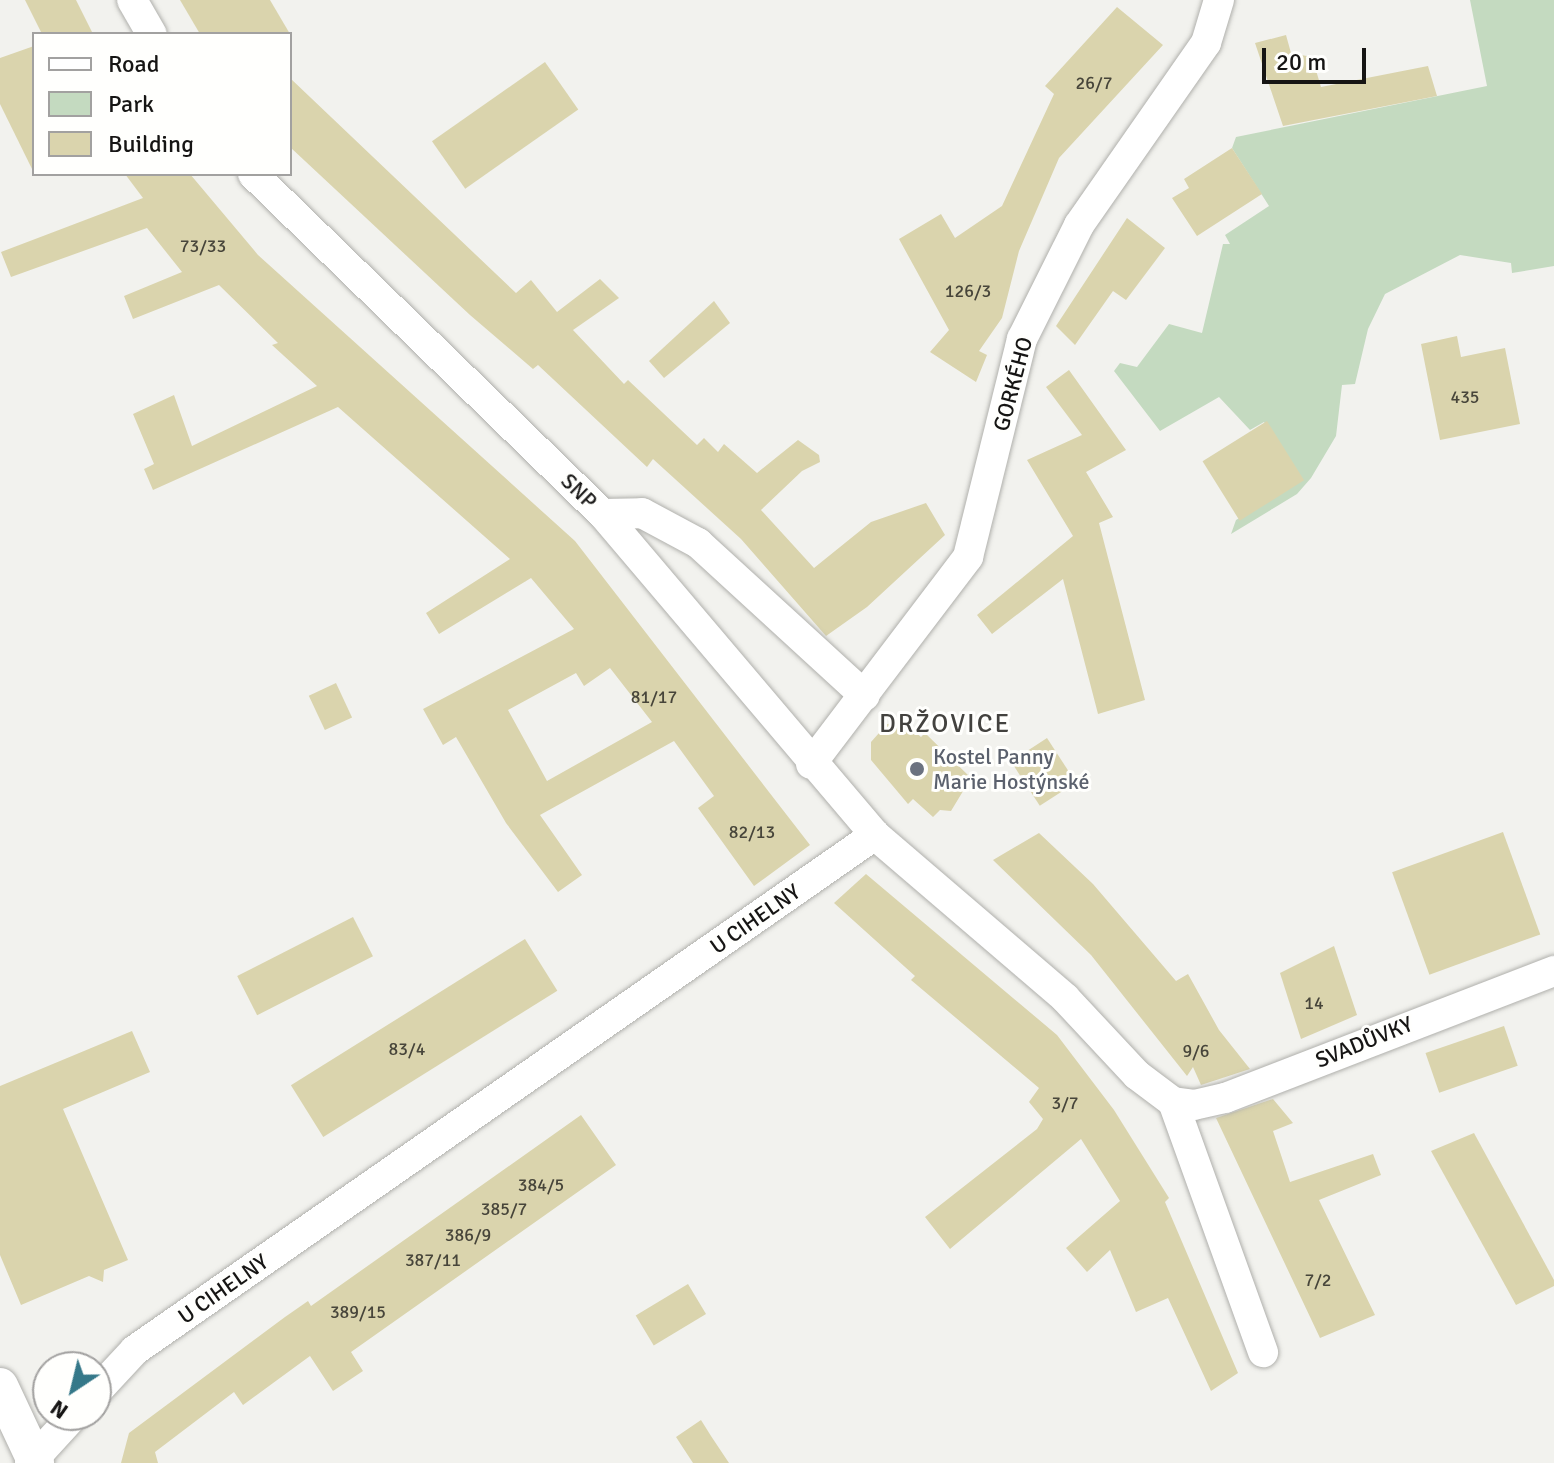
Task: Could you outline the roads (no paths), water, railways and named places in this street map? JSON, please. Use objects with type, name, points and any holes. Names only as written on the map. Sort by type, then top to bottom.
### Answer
[{"type":"street","points":[[132,0],[151,32]]},
{"type":"street","name":"GORKÉHO","points":[[811,764],[968,557],[1022,339],[1079,225],[1206,43],[1219,0]]},
{"type":"street","name":"SNP","points":[[255,176],[603,514],[811,764],[875,835]]},
{"type":"street","points":[[603,514],[642,513],[698,543],[865,696]]},
{"type":"street","points":[[875,835],[1054,988],[1137,1075],[1173,1102],[1263,1352]]},
{"type":"street","name":"U CIHELNY","points":[[112,1375],[135,1350],[875,835]]},
{"type":"street","name":"SVADŮVKY","points":[[1173,1102],[1194,1105],[1225,1098],[1554,971]]},
{"type":"street","points":[[0,1386],[33,1461],[60,1431]]},
{"type":"place","name":"Kostel Panny Marie Hostýnské","points":[[917,769]]},
{"type":"district","name":"DRŽOVICE","points":[[945,725]]}]
